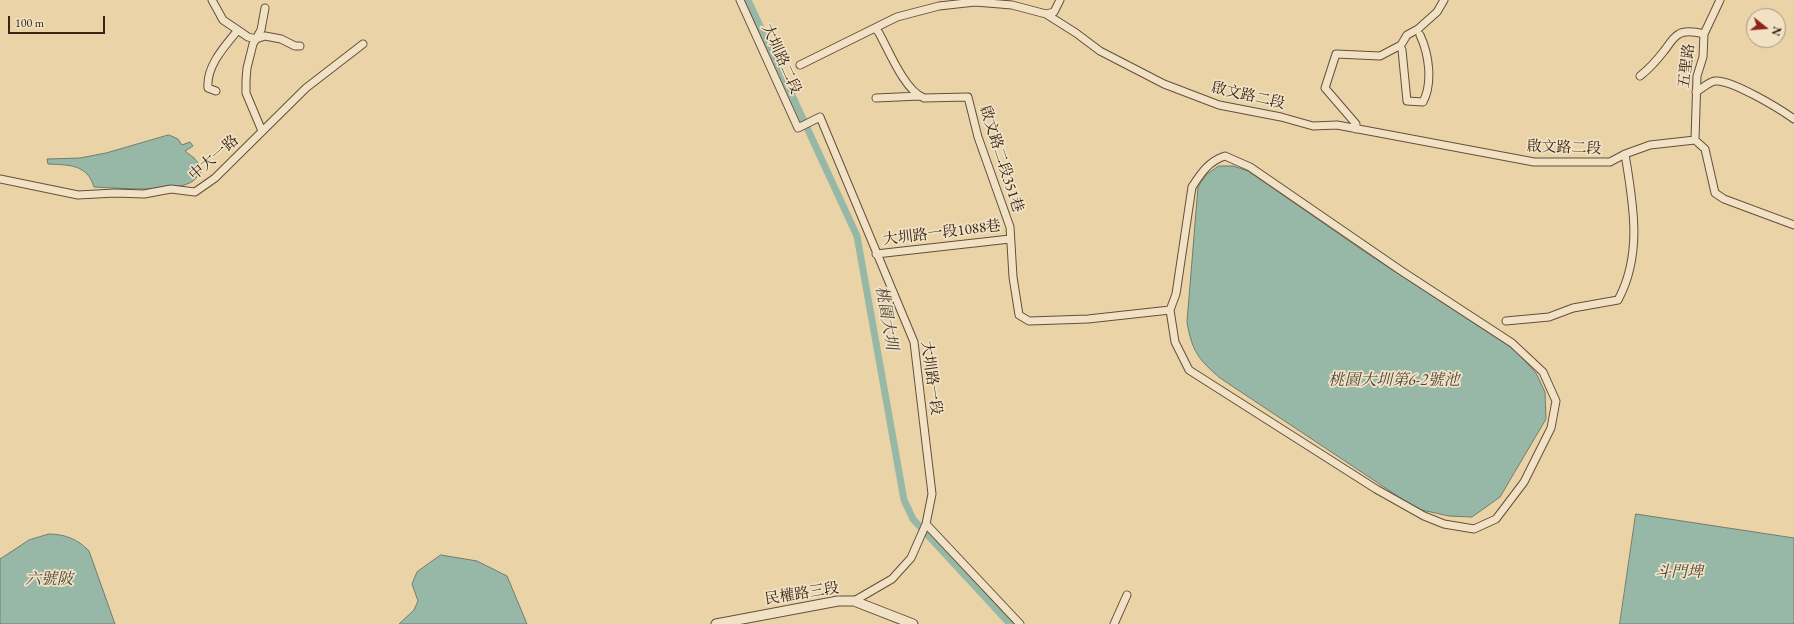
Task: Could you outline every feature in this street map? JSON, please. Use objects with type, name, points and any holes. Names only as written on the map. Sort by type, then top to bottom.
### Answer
[{"type":"street","points":[[212,0],[223,20],[248,37],[256,39],[265,36],[281,39],[295,46],[300,46]]},
{"type":"street","name":"大圳路二段","points":[[740,0],[798,128],[820,117]]},
{"type":"street","points":[[1046,14],[1054,12],[1060,0]]},
{"type":"street","points":[[1356,129],[1356,124],[1325,88],[1336,54],[1380,56],[1401,45],[1407,35],[1418,29],[1437,12],[1444,0]]},
{"type":"street","name":"五聖路","points":[[1695,140],[1697,76],[1703,57],[1704,34],[1720,0]]},
{"type":"street","name":"啟文路二段","points":[[800,65],[897,18],[939,6],[975,2],[1012,2],[1046,14],[1076,33],[1100,51],[1164,84],[1219,105],[1281,117],[1313,126],[1337,125],[1534,162],[1610,162],[1625,154],[1650,145],[1695,140]]},
{"type":"street","points":[[262,131],[246,93],[246,68],[253,44],[261,30],[265,8]]},
{"type":"street","points":[[874,28],[880,33],[905,79],[920,96]]},
{"type":"street","points":[[216,91],[208,88],[207,80],[216,59],[238,30]]},
{"type":"street","points":[[1640,76],[1648,70],[1672,39],[1680,33],[1694,32],[1704,34]]},
{"type":"street","points":[[1402,50],[1407,101],[1423,102],[1429,85],[1425,46],[1420,35]]},
{"type":"street","name":"中大一路","points":[[0,178],[78,196],[114,193],[144,194],[171,189],[195,192],[215,178],[306,88],[363,44]]},
{"type":"street","points":[[1696,92],[1709,84],[1722,82],[1753,95],[1794,119]]},
{"type":"street","points":[[876,98],[920,96]]},
{"type":"street","name":"啟文路二段351巷","points":[[920,96],[924,98],[968,97],[978,138],[1010,226],[1012,235],[1010,239]]},
{"type":"street","name":"大圳路一段","points":[[820,117],[914,342],[932,494],[926,526],[911,558],[892,579],[854,601]]},
{"type":"street","points":[[1695,140],[1705,149],[1715,193],[1724,199],[1794,225]]},
{"type":"street","points":[[1506,321],[1549,317],[1573,308],[1618,300],[1626,285],[1630,270],[1635,225],[1633,196],[1625,154]]},
{"type":"street","points":[[1225,156],[1250,167],[1400,270],[1512,343],[1543,372],[1556,401],[1551,428],[1524,482],[1496,519],[1474,529],[1444,524],[1424,516],[1376,489],[1188,370],[1176,342],[1170,310],[1176,294],[1192,187],[1201,172],[1217,159],[1225,156]]},
{"type":"street","points":[[1010,239],[1012,247],[1013,277],[1020,315],[1029,321],[1088,319],[1170,310]]},
{"type":"street","name":"大圳路一段1088巷","points":[[876,254],[1010,239]]},
{"type":"street","points":[[926,526],[1020,624]]},
{"type":"street","points":[[1114,624],[1127,596]]},
{"type":"street","name":"民權路三段","points":[[716,624],[838,600],[854,601],[913,624]]},
{"type":"water","points":[[169,135],[178,139],[182,145],[190,142],[193,146],[185,151],[194,158],[203,169],[193,181],[185,185],[145,189],[94,187],[87,174],[76,167],[48,164],[47,159],[80,158],[106,153]]},
{"type":"water","name":"桃園大圳第6-2號池","points":[[1219,166],[1233,166],[1248,171],[1365,252],[1515,350],[1536,373],[1545,392],[1546,419],[1500,497],[1472,517],[1449,516],[1417,509],[1220,378],[1201,360],[1191,340],[1187,322],[1198,187],[1206,175]]},
{"type":"water","name":"斗門埤","points":[[1636,514],[1794,538],[1794,624],[1620,624]]},
{"type":"water","name":"六號陂","points":[[49,534],[60,535],[75,540],[89,551],[115,624],[0,624],[0,559],[29,540]]},
{"type":"water","points":[[441,555],[477,561],[507,576],[527,624],[399,624],[414,610],[418,601],[412,584],[417,572]]},
{"type":"waterway","name":"桃園大圳","points":[[748,0],[857,236],[904,500],[913,519],[1010,624]]}]
